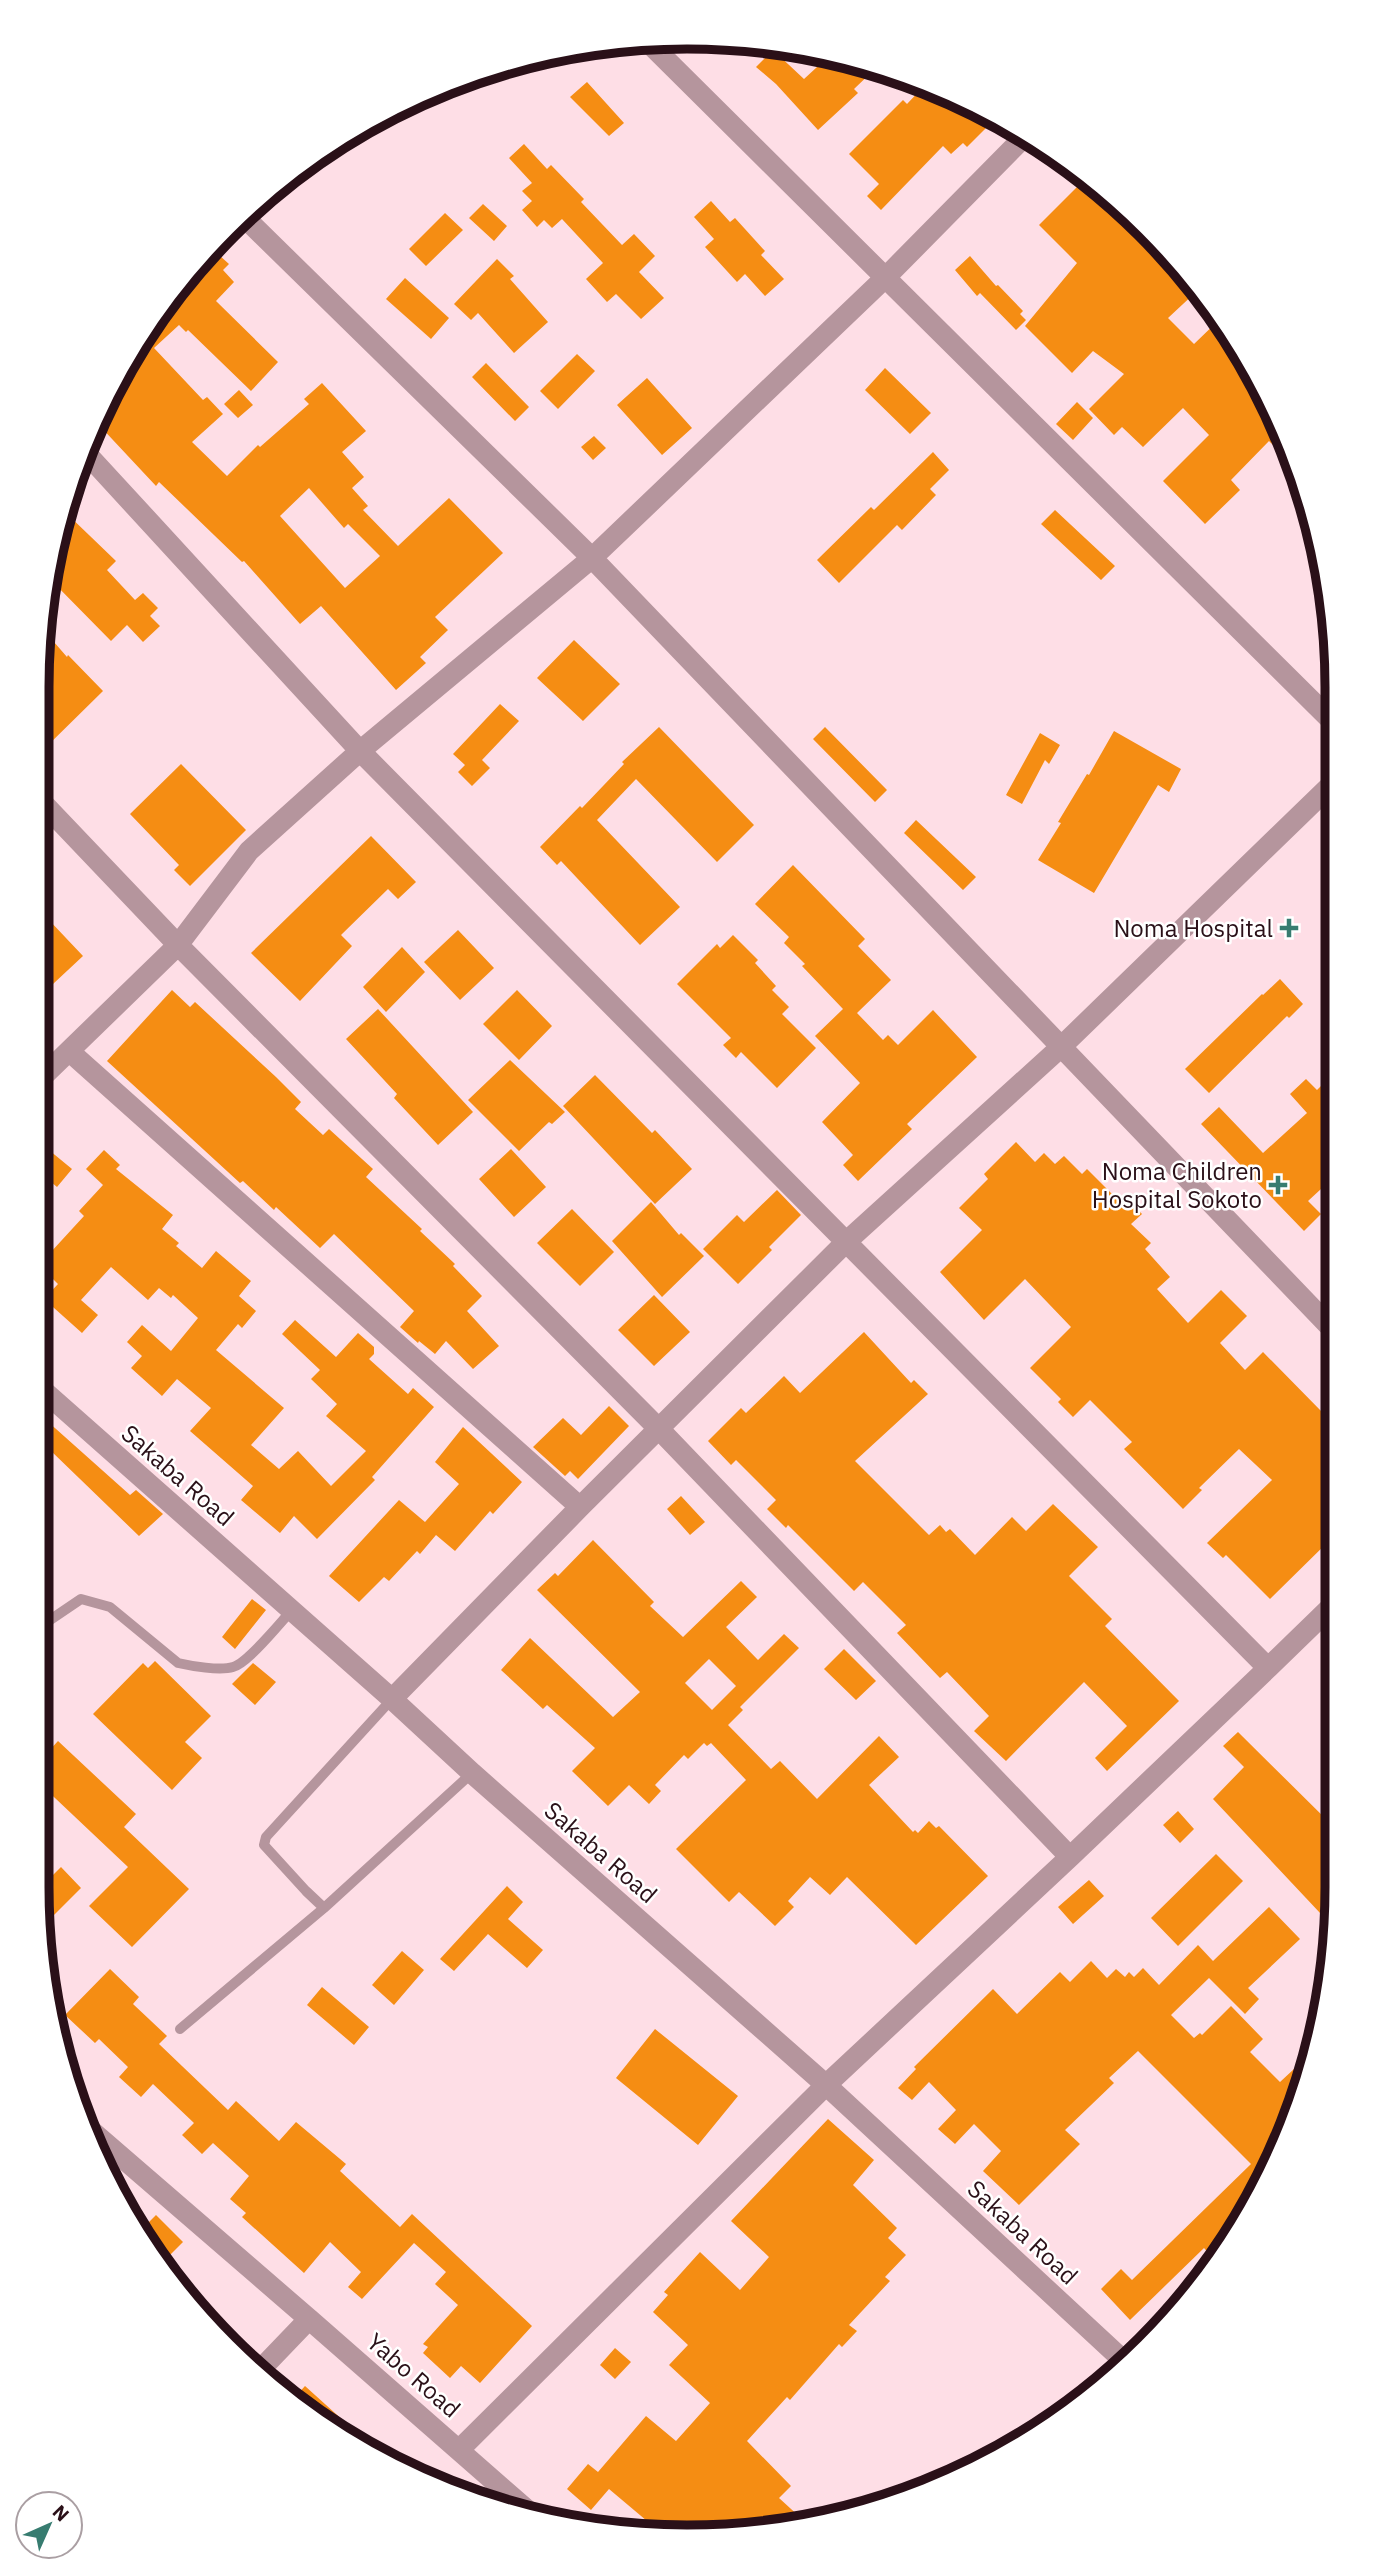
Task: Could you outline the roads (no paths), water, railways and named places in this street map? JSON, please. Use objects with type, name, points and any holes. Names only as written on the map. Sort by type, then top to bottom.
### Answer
[{"type":"street","points":[[656,50],[887,276],[1325,714]]},
{"type":"street","points":[[49,1070],[178,946],[249,851],[360,751],[592,558],[887,276],[1019,142]]},
{"type":"street","points":[[250,223],[592,558],[1325,1322]]},
{"type":"street","points":[[92,459],[360,751],[1268,1668]]},
{"type":"street","points":[[392,1699],[846,1242],[1062,1048],[1325,791]]},
{"type":"street","points":[[49,810],[178,946],[659,1429],[1070,1857]]},
{"type":"street","points":[[69,1051],[580,1507]]},
{"type":"street","name":"Sakaba Road","points":[[49,1396],[392,1699],[471,1773],[826,2084],[1119,2356]]},
{"type":"street","points":[[459,2450],[826,2084],[1070,1857],[1325,1613]]},
{"type":"street","name":"Yabo Road","points":[[102,2140],[518,2502]]},
{"type":"street","points":[[264,2365],[309,2319]]},
{"type":"lane","points":[[49,1621],[81,1599],[110,1606],[178,1663],[231,1668],[243,1662],[292,1610]]},
{"type":"lane","points":[[324,1908],[264,1845],[266,1837],[392,1699]]},
{"type":"lane","points":[[180,2029],[324,1908],[471,1773]]},
{"type":"place","name":"Noma Hospital","points":[[1289,928]]},
{"type":"place","name":"Noma Children Hospital Sokoto","points":[[1278,1185]]}]
